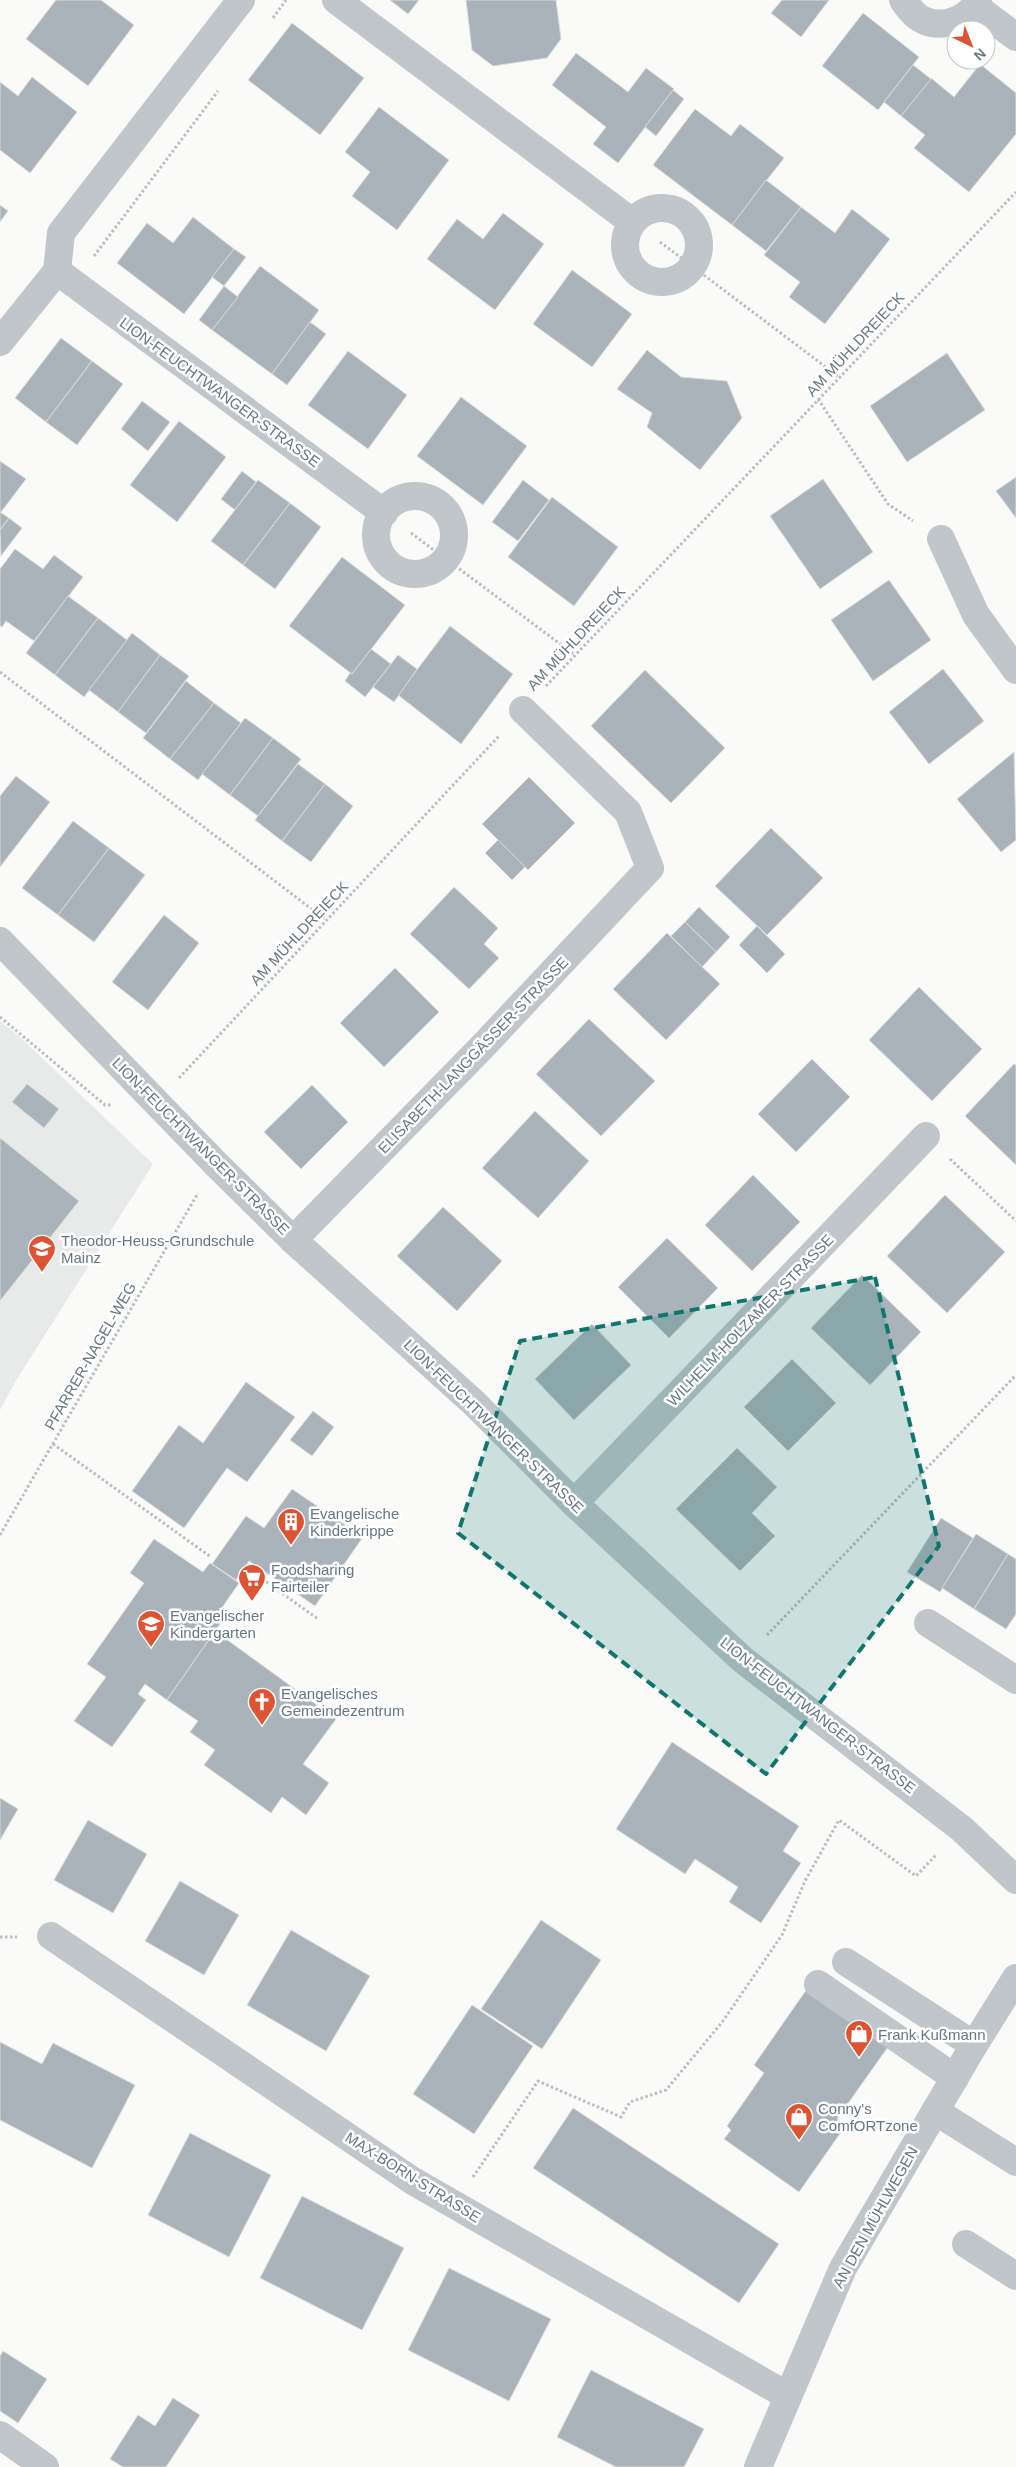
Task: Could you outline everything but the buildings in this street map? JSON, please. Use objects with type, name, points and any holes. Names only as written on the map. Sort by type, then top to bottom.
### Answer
[{"type":"street","points":[[0,342],[65,278],[61,233],[241,0]]},
{"type":"street","points":[[336,0],[632,222]]},
{"type":"street","points":[[903,0],[912,12],[923,20],[936,24],[950,22],[963,17],[976,3],[1016,37]]},
{"type":"street","points":[[667,208],[679,212],[689,220],[696,230],[699,243],[698,256],[692,266],[684,275],[662,282],[650,280],[640,275],[632,266],[627,256],[627,233],[632,222],[654,209],[667,208]]},
{"type":"street","name":"LION-FEUCHTWANGER-STRASSE","points":[[65,278],[384,513]]},
{"type":"street","points":[[416,496],[428,498],[438,504],[447,513],[453,524],[452,548],[446,559],[436,568],[424,574],[410,574],[398,570],[387,563],[379,552],[376,538],[377,525],[384,513],[397,501],[416,496]]},
{"type":"street","points":[[941,539],[976,615],[1016,670]]},
{"type":"street","name":"ELISABETH-LANGGÄSSER-STRASSE","points":[[293,1240],[483,1046],[650,868],[628,812],[523,710]]},
{"type":"street","name":"LION-FEUCHTWANGER-STRASSE","points":[[0,941],[215,1163],[293,1240],[474,1403],[574,1503],[743,1660],[962,1829],[1016,1880]]},
{"type":"street","name":"WILHELM-HOLZAMER-STRASSE","points":[[574,1503],[926,1136]]},
{"type":"street","points":[[928,1623],[1016,1680]]},
{"type":"street","name":"MAX-BORN-STRASSE","points":[[51,1936],[413,2181],[788,2396]]},
{"type":"street","points":[[846,1962],[974,2044]]},
{"type":"street","name":"AN DEN MÜHLWEGEN","points":[[758,2467],[843,2268],[974,2044],[1016,1978]]},
{"type":"street","points":[[818,1984],[954,2078]]},
{"type":"street","points":[[902,2041],[923,2012]]},
{"type":"street","points":[[935,2111],[1016,2162]]},
{"type":"street","points":[[966,2244],[1016,2276]]},
{"type":"street","points":[[0,2435],[44,2467]]},
{"type":"path","points":[[268,24],[286,0]]},
{"type":"path","points":[[65,278],[221,87]]},
{"type":"path","name":"AM MÜHLDREIECK","points":[[157,1102],[523,710],[1016,192]]},
{"type":"path","points":[[632,222],[839,376]]},
{"type":"path","points":[[818,400],[888,504]]},
{"type":"path","points":[[384,513],[575,655]]},
{"type":"path","points":[[0,672],[326,920]]},
{"type":"path","points":[[0,1017],[106,1105],[157,1102]]},
{"type":"path","points":[[926,1136],[1016,1222]]},
{"type":"path","name":"PFARRER-NAGEL-WEG","points":[[0,1535],[215,1163]]},
{"type":"path","points":[[743,1660],[1016,1375]]},
{"type":"path","points":[[53,1444],[211,1557]]},
{"type":"path","points":[[258,1576],[318,1619]]},
{"type":"path","points":[[455,2205],[538,2081],[621,2117],[630,2102],[666,2090],[723,2021],[782,1934],[805,1881],[839,1820],[916,1876],[962,1829]]},
{"type":"highlighted area","points":[[875,1277],[939,1546],[766,1774],[458,1533],[520,1341]]},
{"type":"shaded area","name":"Theodor-Heuss-Grundschule Mainz","points":[[0,1021],[21,1038],[153,1164],[15,1382],[0,1410]]},
{"type":"place","name":"Theodor-Heuss-Grundschule Mainz","points":[[42,1273]]},
{"type":"place","name":"Evangelische Kinderkrippe","points":[[291,1546]]},
{"type":"place","name":"Foodsharing Fairteiler","points":[[252,1602]]},
{"type":"place","name":"Evangelischer Kindergarten","points":[[151,1648]]},
{"type":"place","name":"Evangelisches Gemeindezentrum","points":[[262,1726]]},
{"type":"place","name":"Frank Kußmann","points":[[859,2058]]},
{"type":"place","name":"Conny's ComfORTzone","points":[[799,2141]]}]
